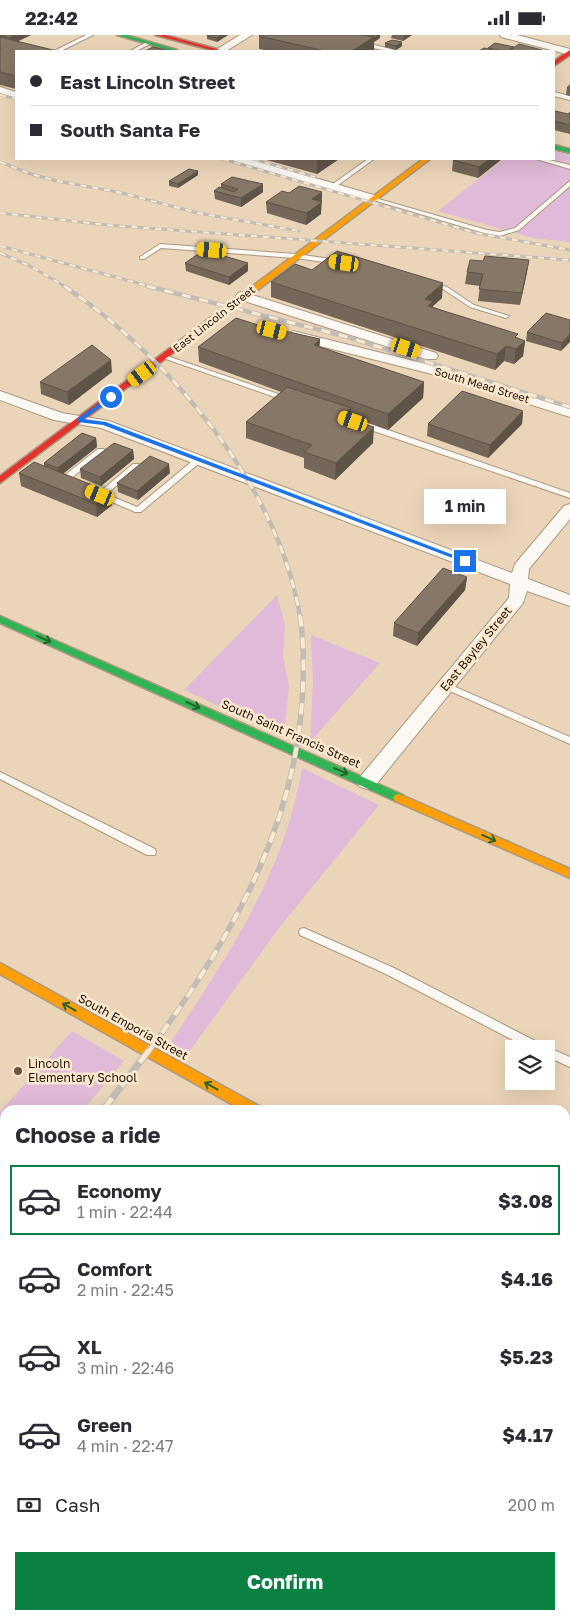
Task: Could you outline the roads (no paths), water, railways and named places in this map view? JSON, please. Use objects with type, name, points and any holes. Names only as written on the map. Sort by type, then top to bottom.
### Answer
[{"type":"street","points":[[120,35],[177,50]]},
{"type":"street","points":[[222,50],[247,35]]},
{"type":"street","points":[[505,35],[570,52]]},
{"type":"street","points":[[155,45],[209,50]]},
{"type":"street","points":[[555,63],[570,52]]},
{"type":"street","points":[[0,90],[15,95]]},
{"type":"street","points":[[555,136],[570,140]]},
{"type":"street","points":[[555,147],[570,151]]},
{"type":"street","points":[[241,160],[373,199]]},
{"type":"street","name":"East Lincoln Street","points":[[0,480],[425,160]]},
{"type":"street","name":"South Mead Street","points":[[243,296],[570,400]]},
{"type":"street","points":[[218,317],[234,321]]},
{"type":"street","name":"South Mead Street","points":[[281,333],[445,373],[570,413]]},
{"type":"street","points":[[0,395],[59,417],[104,424],[570,601]]},
{"type":"street","name":"East Bayley Street","points":[[367,782],[517,599],[521,568],[570,509]]},
{"type":"street","name":"South Saint Francis Street","points":[[0,619],[570,874]]},
{"type":"street","name":"South Emporia Street","points":[[0,968],[245,1105]]},
{"type":"lane","points":[[60,50],[90,35]]},
{"type":"lane","points":[[354,42],[389,50]]},
{"type":"lane","points":[[135,50],[155,45]]},
{"type":"lane","points":[[135,50],[155,45]]},
{"type":"lane","points":[[555,94],[570,98]]},
{"type":"lane","points":[[332,187],[370,160]]},
{"type":"lane","points":[[543,160],[570,167]]},
{"type":"lane","points":[[373,199],[486,232],[500,234],[517,229],[570,183]]},
{"type":"lane","points":[[142,258],[160,246],[296,256],[350,263]]},
{"type":"lane","points":[[419,281],[445,288],[472,306],[506,316]]},
{"type":"lane","points":[[164,357],[296,401]]},
{"type":"lane","points":[[353,421],[570,496]]},
{"type":"lane","points":[[73,484],[64,480],[100,451]]},
{"type":"lane","points":[[91,491],[138,510],[199,460]]},
{"type":"lane","points":[[100,495],[136,466]]},
{"type":"lane","points":[[446,686],[570,741]]},
{"type":"lane","points":[[0,775],[151,852]]},
{"type":"lane","points":[[304,933],[390,971],[524,1040]]},
{"type":"lane","points":[[555,1055],[570,1062]]},
{"type":"railway","points":[[0,95],[15,99]]},
{"type":"railway","points":[[226,160],[476,233],[570,250]]},
{"type":"railway","points":[[256,160],[315,177]]},
{"type":"railway","points":[[0,162],[31,174],[57,181],[118,192],[198,213],[299,231]]},
{"type":"railway","points":[[0,213],[107,225],[570,260]]},
{"type":"railway","points":[[0,246],[152,287]]},
{"type":"railway","points":[[0,253],[30,266],[66,287]]},
{"type":"railway","points":[[64,286],[104,315],[143,350],[180,388],[214,430],[244,474],[269,521],[288,569],[300,617]]},
{"type":"railway","points":[[147,286],[344,336],[570,407]]},
{"type":"railway","points":[[149,1051],[202,974],[226,933],[248,892],[267,850],[283,806],[294,761],[301,714],[304,665],[300,616]]},
{"type":"railway","points":[[107,1105],[150,1049]]},
{"type":"place","name":"Lincoln Elementary School","points":[[18,1071]]}]
